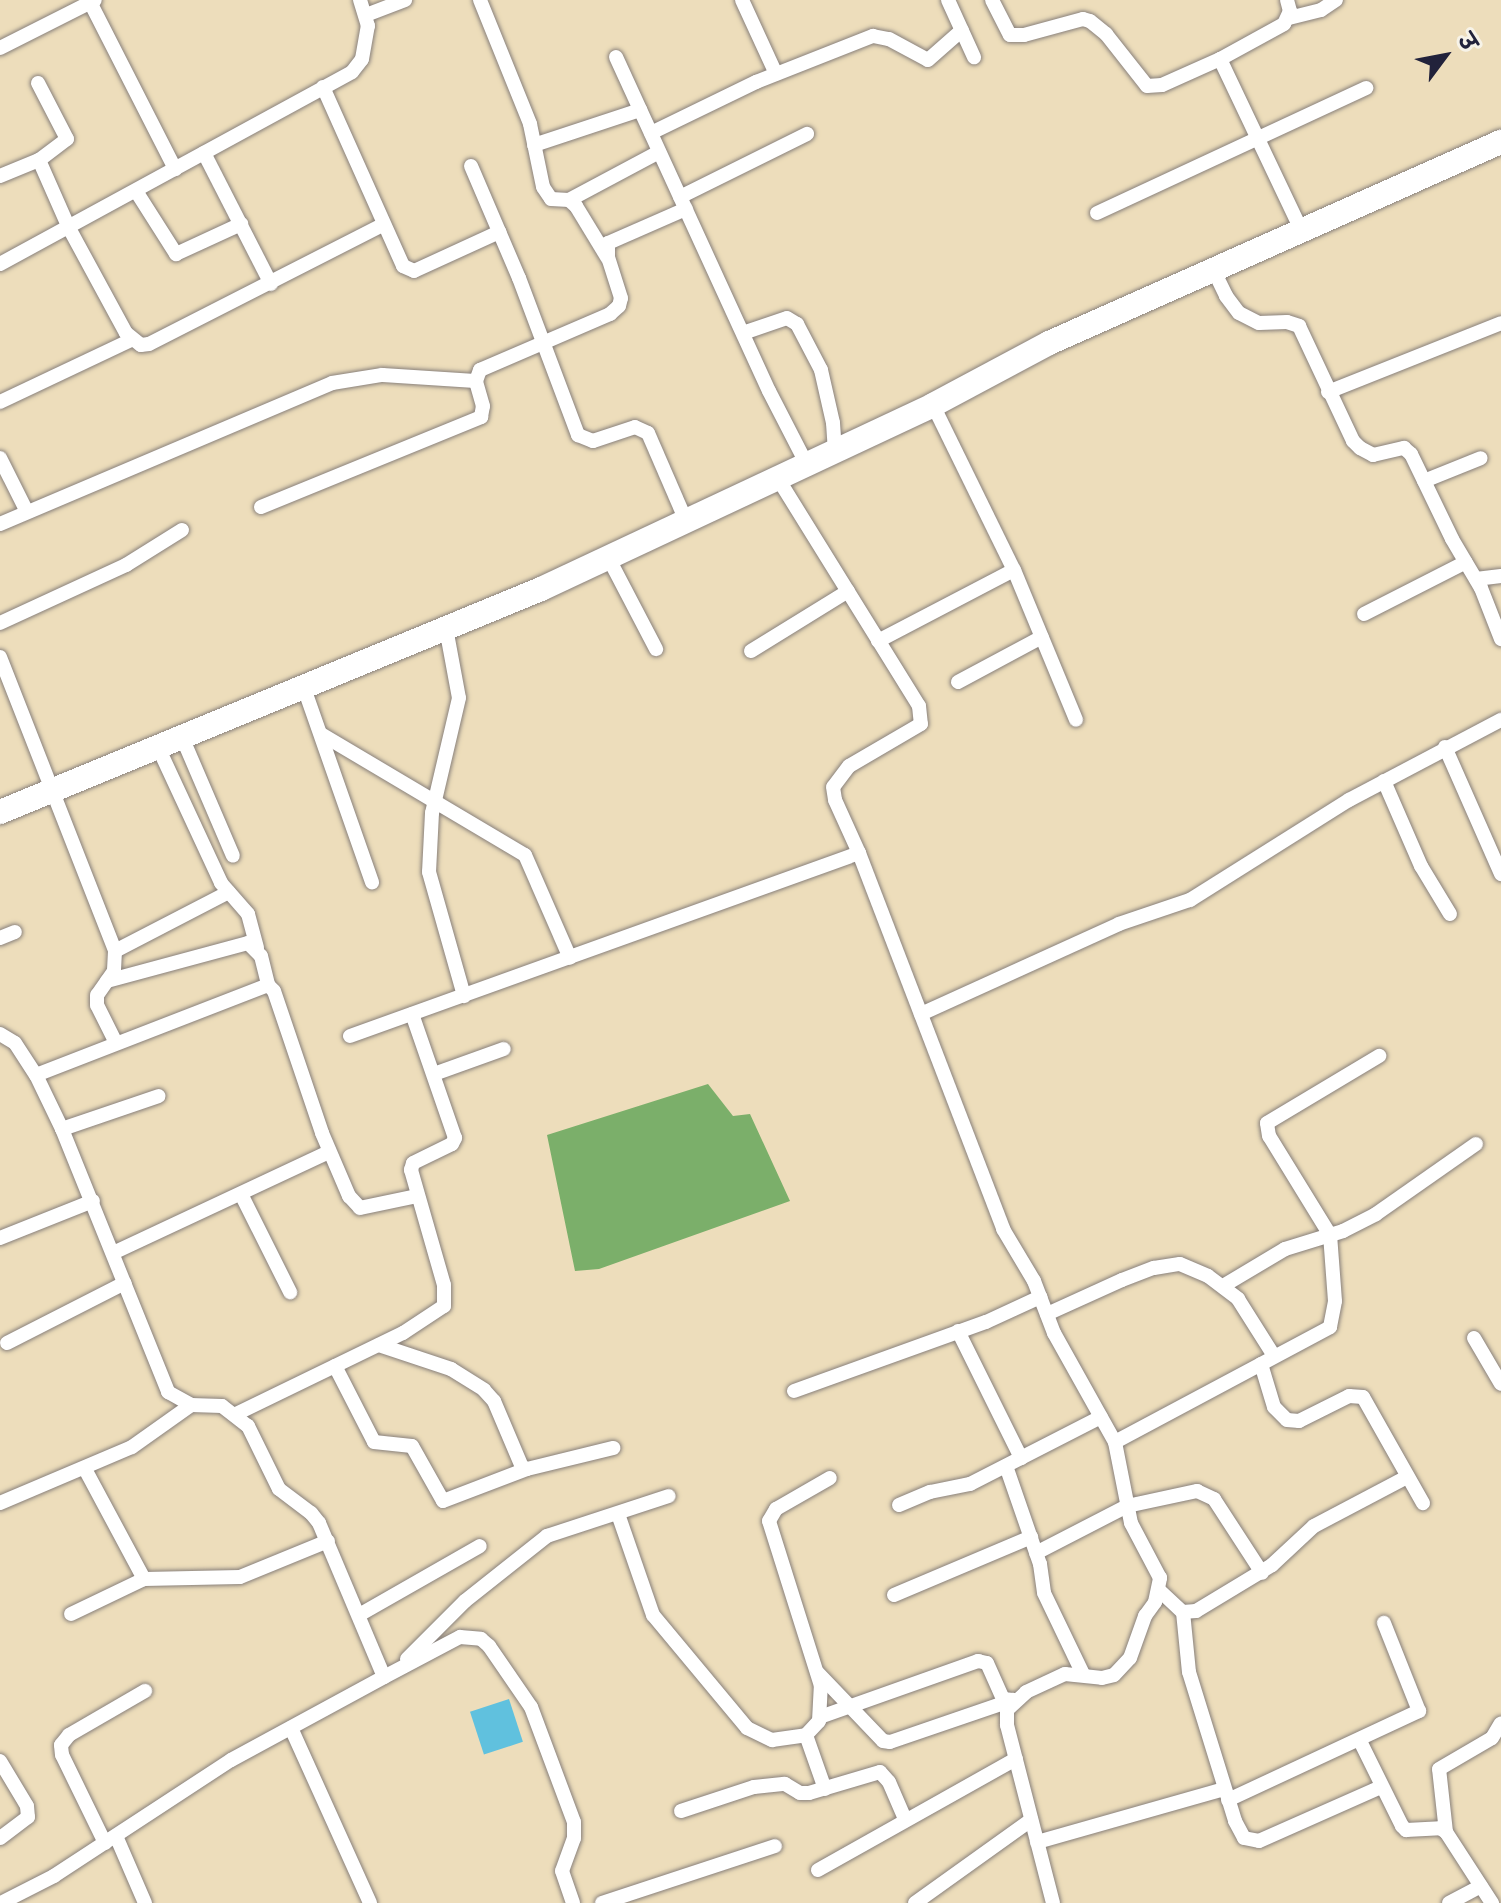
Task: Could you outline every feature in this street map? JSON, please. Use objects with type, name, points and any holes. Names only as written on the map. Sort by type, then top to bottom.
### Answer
[{"type":"main road","points":[[0,812],[304,688],[608,557],[933,405],[1049,343],[1501,142]]},
{"type":"street","points":[[0,264],[352,72],[362,59],[368,26],[360,0]]},
{"type":"street","points":[[366,15],[405,0]]},
{"type":"street","points":[[480,0],[520,96],[546,194],[551,199],[569,200],[659,152]]},
{"type":"street","points":[[742,0],[776,74]]},
{"type":"street","points":[[948,0],[974,57]]},
{"type":"street","points":[[992,0],[1005,30],[1016,36],[1083,19],[1090,21],[1106,34],[1147,86],[1162,85],[1220,59],[1289,18],[1321,10],[1336,0]]},
{"type":"street","points":[[1287,0],[1289,18]]},
{"type":"street","points":[[0,48],[92,1],[175,169]]},
{"type":"street","points":[[651,133],[776,74],[873,36],[889,39],[928,60],[962,30]]},
{"type":"street","points":[[616,57],[807,465]]},
{"type":"street","points":[[1220,59],[1302,232]]},
{"type":"street","points":[[0,176],[39,160],[67,139],[38,83]]},
{"type":"street","points":[[323,87],[398,260],[408,270],[414,271],[499,232]]},
{"type":"street","points":[[1097,213],[1258,141],[1366,88]]},
{"type":"street","points":[[534,145],[640,110]]},
{"type":"street","points":[[261,507],[477,420],[483,412],[476,381],[485,366],[543,344],[619,306],[621,298],[606,249],[614,238],[807,134]]},
{"type":"street","points":[[204,153],[271,284]]},
{"type":"street","points":[[39,160],[69,228],[131,340]]},
{"type":"street","points":[[471,166],[578,435],[593,441],[635,427],[648,433],[686,521]]},
{"type":"street","points":[[136,191],[176,254],[241,224]]},
{"type":"street","points":[[569,200],[608,257]]},
{"type":"street","points":[[0,402],[131,340],[149,344],[383,225]]},
{"type":"street","points":[[1214,271],[1226,296],[1239,313],[1259,323],[1287,322],[1299,326],[1328,392],[1353,441],[1360,448],[1373,455],[1404,448],[1411,454],[1476,579],[1501,639]]},
{"type":"street","points":[[743,333],[787,318],[797,324],[821,370],[833,423],[835,451]]},
{"type":"street","points":[[1328,392],[1501,323]]},
{"type":"street","points":[[0,524],[332,383],[382,375],[476,381]]},
{"type":"street","points":[[933,405],[1014,570],[1076,720]]},
{"type":"street","points":[[0,458],[27,512]]},
{"type":"street","points":[[1424,481],[1481,458]]},
{"type":"street","points":[[777,477],[922,716],[921,724],[915,730],[849,766],[833,787],[835,800],[859,853],[921,1014],[978,1172],[1003,1229],[1115,1442],[1131,1523],[1160,1578],[1159,1590],[1124,1667],[1102,1678],[1083,1674],[1052,1678],[1014,1700],[890,1742],[883,1741],[818,1672]]},
{"type":"street","points":[[0,623],[126,565],[182,530]]},
{"type":"street","points":[[608,557],[656,649]]},
{"type":"street","points":[[1364,614],[1466,562]]},
{"type":"street","points":[[878,641],[1014,570]]},
{"type":"street","points":[[1476,579],[1501,576]]},
{"type":"street","points":[[751,651],[848,591]]},
{"type":"street","points":[[446,628],[459,698],[434,804],[429,872],[464,996]]},
{"type":"street","points":[[958,682],[1042,637]]},
{"type":"street","points":[[0,657],[115,951],[114,971],[97,995],[97,1005],[116,1043]]},
{"type":"street","points":[[304,688],[372,882]]},
{"type":"street","points":[[921,1014],[1119,924],[1190,900],[1384,781],[1501,720]]},
{"type":"street","points":[[321,734],[434,804],[525,855],[570,958]]},
{"type":"street","points":[[182,737],[233,856]]},
{"type":"street","points":[[158,747],[202,845],[229,892],[248,914],[268,985],[274,991],[329,1152],[349,1196],[360,1208],[417,1196]]},
{"type":"street","points":[[1445,747],[1501,874]]},
{"type":"street","points":[[1384,781],[1421,866],[1450,914]]},
{"type":"street","points":[[350,1036],[859,853]]},
{"type":"street","points":[[115,951],[229,892]]},
{"type":"street","points":[[0,938],[15,932]]},
{"type":"street","points":[[106,981],[240,944],[248,943],[257,948]]},
{"type":"street","points":[[36,1075],[268,985]]},
{"type":"street","points":[[236,1414],[379,1345],[444,1306],[444,1285],[417,1196],[413,1163],[452,1144],[455,1138],[412,1014]]},
{"type":"street","points":[[0,1034],[15,1043],[36,1075],[62,1129],[168,1392],[191,1405],[222,1406],[236,1414],[258,1442],[279,1489],[311,1513],[328,1541],[384,1677]]},
{"type":"street","points":[[434,1074],[504,1049]]},
{"type":"street","points":[[1115,1442],[1330,1327],[1335,1301],[1330,1235],[1266,1130],[1267,1123],[1379,1056]]},
{"type":"street","points":[[62,1129],[159,1096]]},
{"type":"street","points":[[1223,1286],[1285,1249],[1330,1235],[1376,1214],[1476,1144]]},
{"type":"street","points":[[113,1253],[329,1152]]},
{"type":"street","points":[[241,1194],[290,1292]]},
{"type":"street","points":[[0,1238],[93,1201]]},
{"type":"street","points":[[1047,1314],[1122,1280],[1173,1263],[1187,1265],[1223,1286],[1246,1308],[1268,1360],[1274,1407],[1287,1420],[1299,1421],[1349,1396],[1363,1397],[1423,1503]]},
{"type":"street","points":[[7,1343],[125,1283]]},
{"type":"street","points":[[794,1391],[958,1331],[1040,1297]]},
{"type":"street","points":[[958,1331],[1021,1458]]},
{"type":"street","points":[[1474,1338],[1501,1384]]},
{"type":"street","points":[[379,1345],[451,1369],[475,1383],[494,1401],[517,1463],[527,1469]]},
{"type":"street","points":[[335,1366],[374,1442],[412,1446],[443,1501],[527,1469],[613,1448]]},
{"type":"street","points":[[0,1503],[132,1447],[191,1405]]},
{"type":"street","points":[[899,1505],[930,1492],[970,1484],[1101,1417]]},
{"type":"street","points":[[1006,1466],[1036,1553],[1044,1593],[1083,1674]]},
{"type":"street","points":[[85,1469],[144,1579]]},
{"type":"street","points":[[1183,1612],[1196,1611],[1262,1573],[1314,1526],[1407,1477]]},
{"type":"street","points":[[820,1717],[818,1672],[769,1521],[776,1509],[830,1478]]},
{"type":"street","points":[[1036,1553],[1127,1506],[1180,1492],[1206,1494],[1220,1507],[1262,1573]]},
{"type":"street","points":[[403,1666],[409,1653],[465,1601],[547,1536],[669,1496]]},
{"type":"street","points":[[618,1514],[653,1615],[747,1728],[772,1740],[806,1735],[820,1717],[851,1708],[951,1668],[978,1661],[987,1663],[1003,1699],[1014,1700]]},
{"type":"street","points":[[894,1595],[1031,1537]]},
{"type":"street","points":[[71,1614],[144,1579],[240,1577],[328,1541]]},
{"type":"street","points":[[359,1615],[480,1546]]},
{"type":"street","points":[[1159,1590],[1183,1612],[1189,1672],[1226,1795],[1244,1838],[1259,1841],[1381,1787]]},
{"type":"street","points":[[1037,1842],[1226,1795],[1360,1741],[1419,1711],[1384,1623]]},
{"type":"street","points":[[6,1902],[231,1760],[460,1637],[481,1639],[489,1646],[531,1707],[574,1822],[574,1838],[562,1871],[573,1903]]},
{"type":"street","points":[[145,1691],[69,1735],[61,1745],[62,1755],[145,1903]]},
{"type":"street","points":[[1014,1700],[1007,1710],[1007,1725],[1053,1903]]},
{"type":"street","points":[[1446,1832],[1439,1769],[1492,1738],[1501,1723]]},
{"type":"street","points":[[291,1728],[370,1903]]},
{"type":"street","points":[[806,1735],[825,1789]]},
{"type":"street","points":[[1360,1741],[1381,1787],[1406,1830],[1440,1828],[1446,1832],[1492,1903]]},
{"type":"street","points":[[818,1870],[1016,1759]]},
{"type":"street","points":[[0,1761],[27,1806],[28,1817],[0,1838]]},
{"type":"street","points":[[681,1811],[754,1787],[785,1784],[800,1793],[825,1789],[880,1772],[889,1782],[905,1819]]},
{"type":"street","points":[[915,1903],[1031,1820]]},
{"type":"street","points":[[602,1903],[775,1846]]},
{"type":"street","points":[[1449,1903],[1481,1886]]},
{"type":"green space","points":[[708,1084],[733,1116],[750,1114],[790,1201],[599,1269],[575,1271],[547,1135]]},
{"type":"water","points":[[509,1699],[523,1742],[484,1754],[470,1712]]}]
